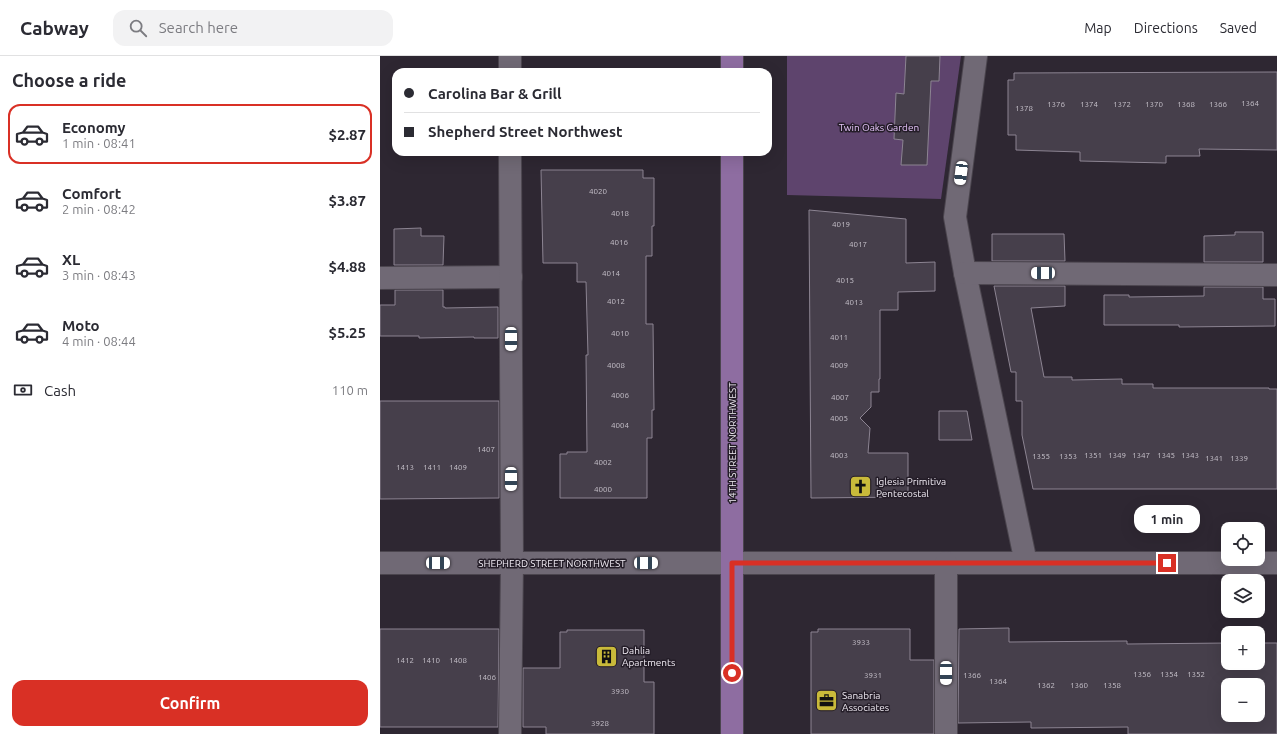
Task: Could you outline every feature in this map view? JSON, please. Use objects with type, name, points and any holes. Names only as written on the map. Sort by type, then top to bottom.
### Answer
[{"type":"main road","points":[[732,56],[732,68]]},
{"type":"main road","name":"14TH STREET NORTHWEST","points":[[732,156],[732,734]]},
{"type":"street","points":[[510,56],[510,68]]},
{"type":"street","points":[[976,56],[955,217],[965,273],[1026,563]]},
{"type":"street","points":[[510,156],[512,563],[510,734]]},
{"type":"street","points":[[965,273],[1277,275]]},
{"type":"street","points":[[380,278],[511,277]]},
{"type":"street","name":"SHEPHERD STREET NORTHWEST","points":[[380,563],[1277,563]]},
{"type":"street","points":[[946,563],[946,734]]},
{"type":"green space","name":"Twin Oaks Garden","points":[[787,56],[961,56],[941,199],[787,195]]},
{"type":"building","points":[[906,56],[940,56],[939,81],[931,81],[927,165],[901,165],[903,140],[894,139],[896,93],[904,94]]},
{"type":"building","points":[[1277,72],[1277,150],[1199,149],[1200,156],[1166,156],[1166,163],[1080,161],[1080,152],[1016,150],[1016,135],[1008,135],[1008,80],[1014,80],[1014,73]]},
{"type":"building","points":[[541,170],[643,170],[643,178],[654,178],[654,226],[652,226],[652,256],[646,256],[646,324],[653,324],[654,410],[652,410],[652,438],[647,438],[647,498],[560,498],[560,454],[567,454],[567,452],[587,452],[586,355],[588,355],[586,282],[577,282],[577,263],[543,263]]},
{"type":"building","points":[[809,210],[906,219],[906,263],[935,262],[935,291],[898,292],[898,310],[880,310],[879,392],[871,392],[871,407],[860,418],[870,428],[868,453],[908,453],[908,497],[811,498]]},
{"type":"building","points":[[421,228],[421,236],[444,236],[443,265],[394,265],[394,229]]},
{"type":"building","points":[[1235,232],[1263,232],[1263,262],[1204,262],[1204,236],[1235,235]]},
{"type":"building","points":[[992,234],[1064,234],[1065,261],[992,261]]},
{"type":"building","points":[[994,286],[1065,286],[1065,306],[1031,308],[1044,377],[1072,377],[1072,380],[1122,379],[1122,384],[1153,384],[1153,388],[1277,389],[1277,489],[1033,489],[1022,435],[1022,401],[1016,401],[1016,372],[1011,372]]},
{"type":"building","points":[[1204,287],[1263,287],[1263,299],[1275,299],[1275,326],[1179,327],[1179,325],[1104,325],[1104,295],[1129,295],[1129,297],[1204,296]]},
{"type":"building","points":[[395,290],[443,290],[443,307],[445,308],[498,307],[498,338],[419,338],[419,336],[380,336],[380,305],[395,305]]},
{"type":"building","points":[[380,401],[499,401],[499,498],[380,499]]},
{"type":"building","points":[[939,411],[967,411],[972,440],[939,440]]},
{"type":"building","points":[[1009,628],[1009,642],[1127,641],[1127,644],[1221,643],[1221,670],[1265,670],[1265,643],[1277,643],[1277,734],[1128,734],[1128,727],[1031,728],[1031,722],[958,723],[959,629]]},
{"type":"building","points":[[380,629],[499,629],[498,727],[380,727]]},
{"type":"building","points":[[818,629],[910,629],[910,660],[934,660],[934,734],[811,734],[811,632],[818,632]]},
{"type":"building","points":[[567,630],[644,630],[644,682],[654,682],[654,734],[546,734],[546,727],[523,727],[523,668],[560,668],[560,632],[567,632]]},
{"type":"place","name":"Iglesia Primitiva Pentecostal","points":[[860,487]]},
{"type":"place","name":"Dahlia Apartments","points":[[606,656]]},
{"type":"place","name":"Sanabria Associates","points":[[826,701]]},
{"type":"route","points":[[732,673],[732,563],[1167,563]]}]
